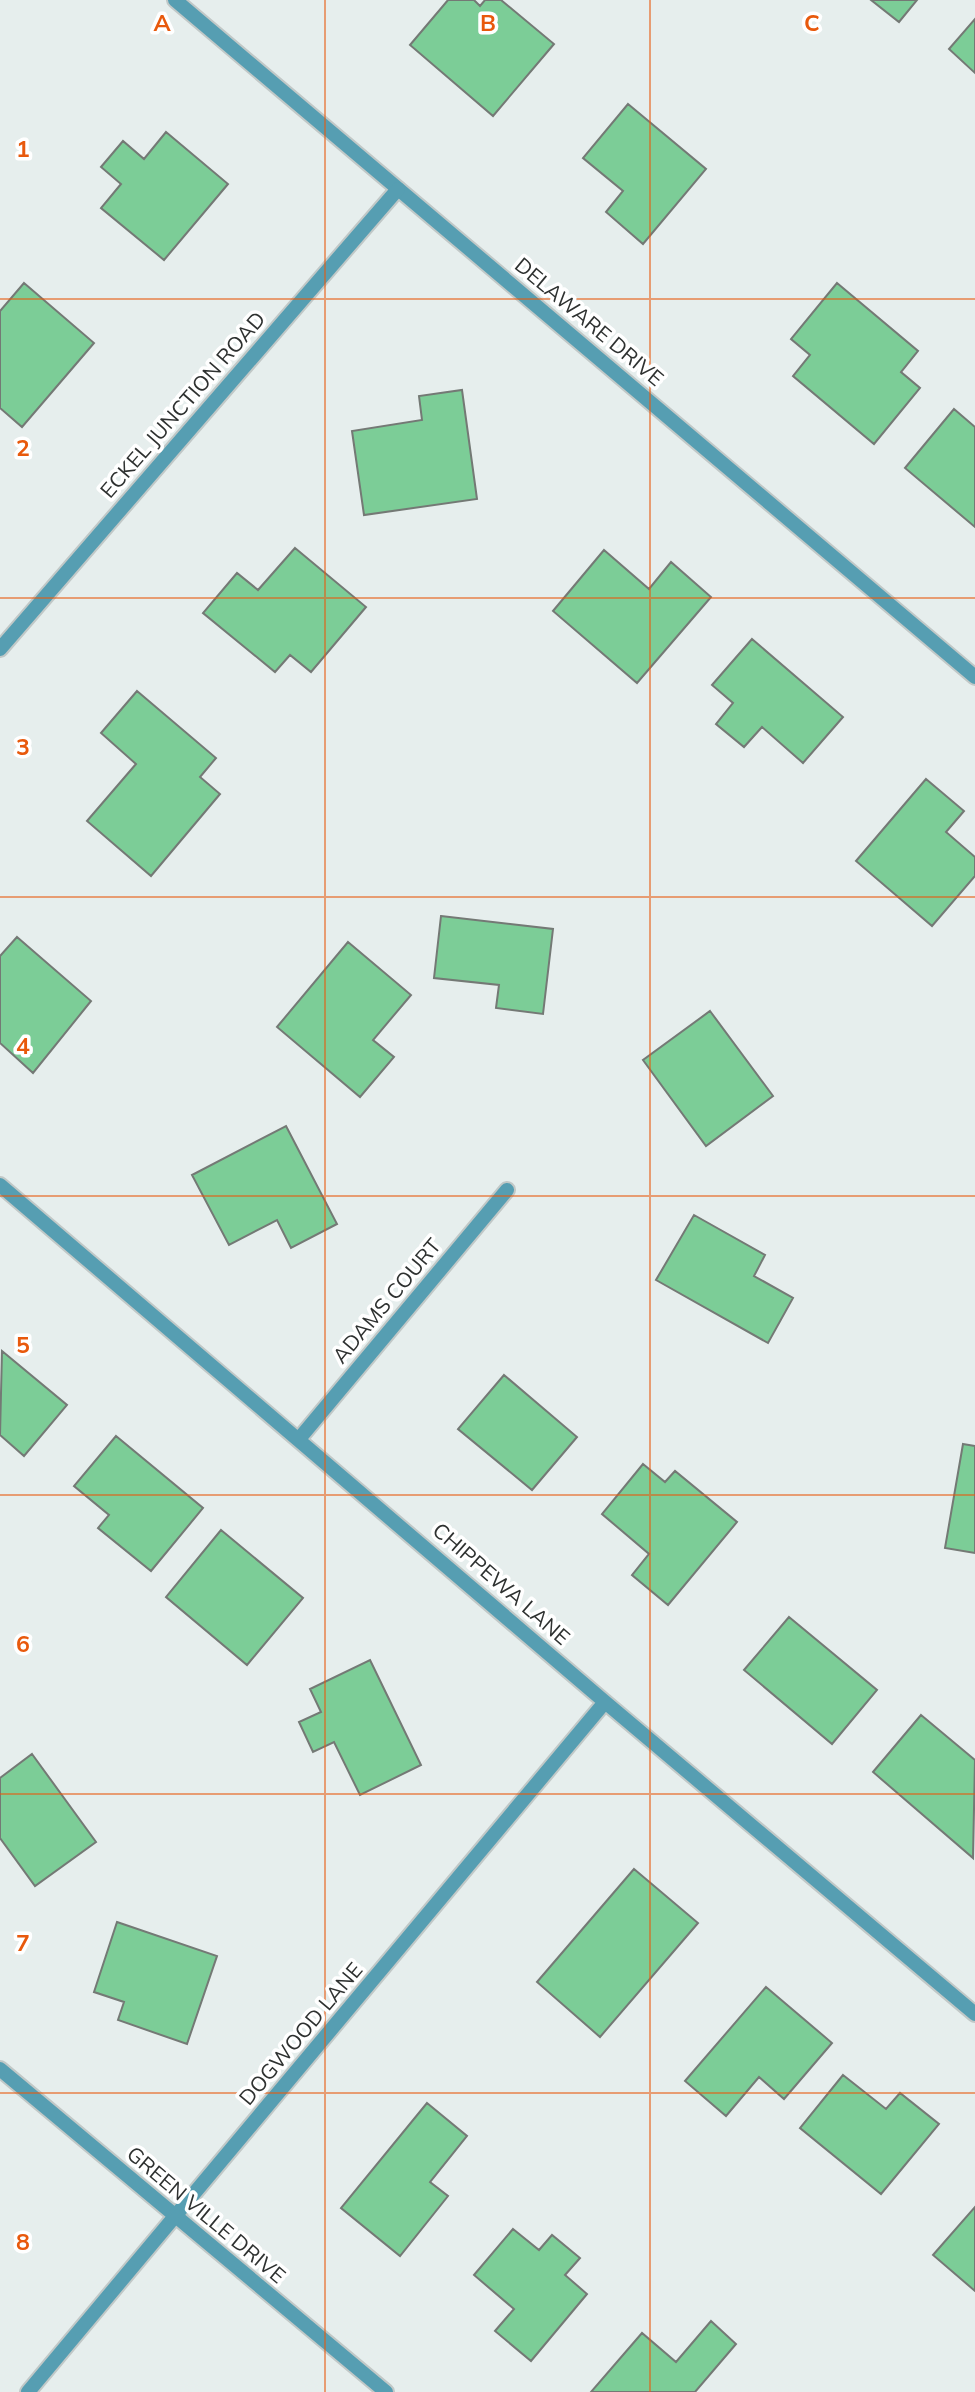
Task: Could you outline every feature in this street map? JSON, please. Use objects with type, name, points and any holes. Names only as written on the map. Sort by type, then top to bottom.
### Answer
[{"type":"street","name":"DELAWARE DRIVE","points":[[175,0],[975,677]]},
{"type":"street","name":"ECKEL JUNCTION ROAD","points":[[0,649],[398,189]]},
{"type":"street","name":"CHIPPEWA LANE","points":[[0,1185],[975,2014]]},
{"type":"street","name":"ADAMS COURT","points":[[299,1439],[507,1190]]},
{"type":"street","name":"DOGWOOD LANE","points":[[28,2392],[605,1702]]},
{"type":"street","name":"GREEN VILLE DRIVE","points":[[0,2069],[386,2392]]},
{"type":"building","points":[[448,0],[474,0],[480,6],[485,0],[501,0],[554,44],[493,116],[410,45]]},
{"type":"building","points":[[871,0],[917,0],[899,22]]},
{"type":"building","points":[[975,19],[975,73],[949,49]]},
{"type":"building","points":[[628,104],[706,169],[643,244],[606,212],[623,191],[583,158]]},
{"type":"building","points":[[166,132],[228,184],[164,260],[101,208],[121,184],[101,167],[123,141],[144,159]]},
{"type":"building","points":[[24,283],[94,343],[22,427],[0,408],[0,311]]},
{"type":"building","points":[[837,283],[918,351],[901,372],[920,388],[874,444],[793,376],[810,355],[791,339]]},
{"type":"building","points":[[462,390],[477,499],[364,515],[352,431],[422,420],[419,396]]},
{"type":"building","points":[[954,409],[975,427],[975,527],[905,468]]},
{"type":"building","points":[[295,548],[366,607],[311,672],[290,655],[275,672],[203,613],[237,573],[258,590]]},
{"type":"building","points":[[604,550],[649,589],[671,562],[711,597],[637,683],[553,611]]},
{"type":"building","points":[[752,639],[843,717],[803,763],[762,727],[744,747],[716,724],[733,703],[712,685]]},
{"type":"building","points":[[137,691],[216,758],[200,777],[220,794],[151,876],[87,821],[136,764],[101,733]]},
{"type":"building","points":[[926,779],[964,811],[946,832],[975,857],[975,876],[932,926],[856,861]]},
{"type":"building","points":[[441,916],[553,929],[543,1014],[496,1008],[499,985],[434,978]]},
{"type":"building","points":[[17,937],[91,1001],[33,1073],[0,1043],[0,956]]},
{"type":"building","points":[[348,942],[411,995],[373,1040],[394,1057],[360,1097],[277,1027]]},
{"type":"building","points":[[710,1011],[773,1096],[706,1146],[643,1060]]},
{"type":"building","points":[[286,1126],[337,1224],[291,1248],[277,1220],[229,1245],[192,1175]]},
{"type":"building","points":[[694,1215],[765,1255],[754,1276],[793,1298],[768,1343],[656,1280]]},
{"type":"building","points":[[2,1351],[67,1405],[24,1456],[0,1435]]},
{"type":"building","points":[[504,1375],[577,1437],[532,1490],[458,1429]]},
{"type":"building","points":[[116,1436],[203,1508],[151,1571],[98,1528],[109,1515],[74,1486]]},
{"type":"building","points":[[963,1444],[975,1446],[975,1553],[945,1548]]},
{"type":"building","points":[[643,1464],[665,1482],[675,1471],[737,1522],[668,1605],[632,1575],[649,1554],[602,1514]]},
{"type":"building","points":[[221,1530],[303,1598],[247,1665],[166,1597]]},
{"type":"building","points":[[789,1617],[877,1690],[832,1744],[744,1670]]},
{"type":"building","points":[[370,1660],[421,1765],[360,1795],[334,1742],[313,1752],[299,1722],[321,1712],[310,1689]]},
{"type":"building","points":[[921,1715],[975,1760],[973,1858],[873,1772]]},
{"type":"building","points":[[32,1754],[96,1842],[35,1886],[0,1838],[0,1778]]},
{"type":"building","points":[[634,1869],[698,1923],[600,2037],[537,1982]]},
{"type":"building","points":[[117,1922],[217,1956],[187,2044],[118,2020],[124,2002],[94,1992]]},
{"type":"building","points":[[766,1987],[832,2043],[784,2099],[759,2077],[726,2116],[685,2081]]},
{"type":"building","points":[[843,2075],[886,2109],[900,2093],[939,2124],[881,2194],[800,2128]]},
{"type":"building","points":[[427,2103],[467,2136],[430,2182],[448,2196],[400,2256],[341,2208]]},
{"type":"building","points":[[975,2207],[975,2291],[933,2255]]},
{"type":"building","points":[[513,2229],[539,2250],[552,2235],[580,2258],[565,2275],[587,2294],[531,2361],[495,2331],[514,2309],[474,2275]]},
{"type":"building","points":[[711,2321],[736,2344],[695,2392],[591,2392],[642,2333],[676,2362]]}]
